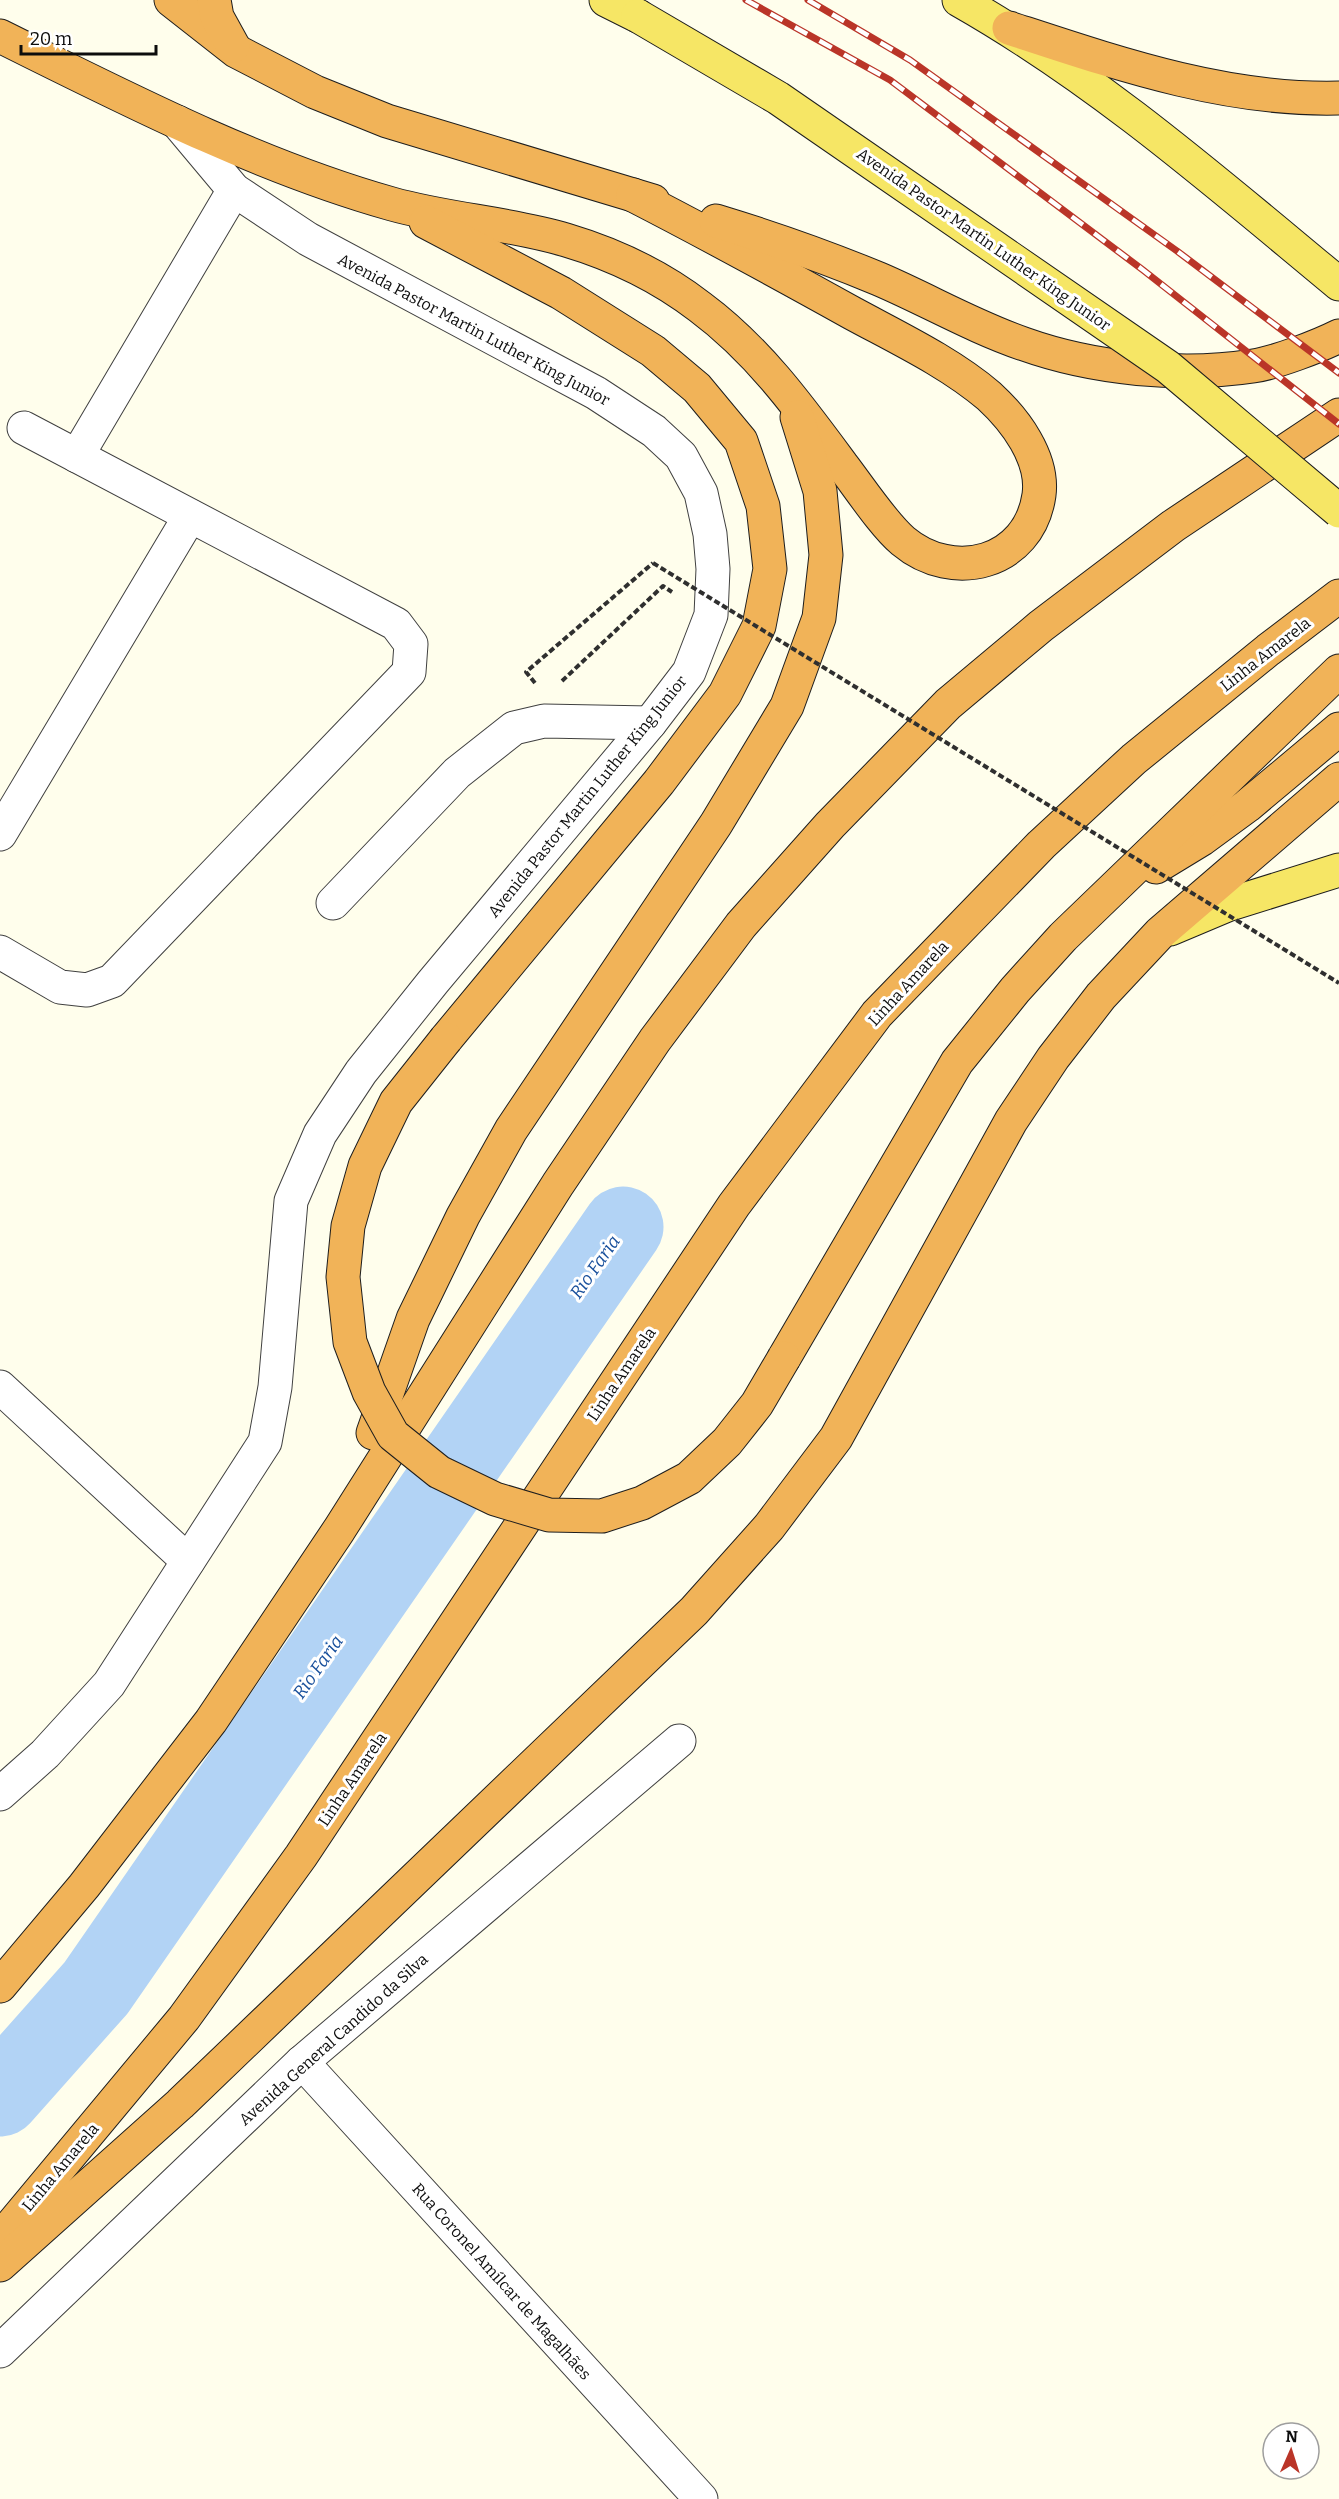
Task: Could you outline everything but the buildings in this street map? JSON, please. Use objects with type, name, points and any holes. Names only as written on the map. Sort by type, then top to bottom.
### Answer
[{"type":"highway","points":[[171,0],[236,51],[315,92],[387,121],[788,243],[880,280],[981,327],[1026,345],[1108,366],[1186,371],[1255,366],[1339,336]]},
{"type":"highway","points":[[214,0],[217,17],[236,51]]},
{"type":"highway","points":[[1009,28],[1134,69],[1250,94],[1339,98]]},
{"type":"highway","points":[[0,36],[177,122],[295,170],[393,204],[566,240],[639,269],[698,305],[741,341],[790,395],[864,495],[903,541],[934,560],[968,564],[997,558],[1019,542],[1031,522],[1039,494],[1037,463],[1021,432],[990,397],[953,370],[907,342],[744,252],[633,195]]},
{"type":"highway","points":[[393,204],[561,293],[654,351],[697,388],[741,441],[763,506],[770,569],[759,626],[725,694],[659,782],[396,1102],[365,1166],[348,1226],[343,1277],[351,1342],[369,1392],[393,1435],[439,1472],[495,1499],[549,1515],[602,1516],[642,1503],[689,1478],[735,1432],[757,1404],[957,1062],[1054,946],[1339,671]]},
{"type":"highway","points":[[339,1530],[413,1319],[463,1216],[511,1130],[716,824],[788,706],[819,618],[826,555],[820,491],[790,395]]},
{"type":"highway","points":[[0,1986],[84,1886],[211,1721],[339,1530],[558,1184],[655,1040],[741,925],[830,825],[948,704],[1041,626],[1173,526],[1339,415]]},
{"type":"highway","name":"Linha Amarela","points":[[0,2239],[184,2018],[301,1856],[734,1205],[878,1014],[1041,845],[1134,759],[1268,650],[1339,597]]},
{"type":"highway","points":[[1108,896],[1202,839],[1247,806],[1339,729]]},
{"type":"highway","points":[[0,2265],[180,2104],[694,1611],[769,1527],[836,1438],[1011,1121],[1053,1058],[1101,996],[1160,933],[1339,779]]},
{"type":"main road","name":"Avenida Pastor Martin Luther King Junior","points":[[606,0],[638,16],[778,99],[1158,360],[1339,511]]},
{"type":"main road","points":[[959,0],[1009,28],[1096,87],[1171,144],[1339,284]]},
{"type":"main road","points":[[1160,933],[1227,905],[1339,870]]},
{"type":"street","name":"Avenida Pastor Martin Luther King Junior","points":[[177,122],[234,190],[308,239],[596,393],[654,431],[681,456],[701,493],[710,534],[713,569],[711,615],[689,672],[650,723],[433,982],[361,1072],[320,1134],[291,1201],[275,1387],[266,1442],[188,1561]]},
{"type":"street","points":[[77,456],[234,190]]},
{"type":"street","points":[[0,952],[60,987],[87,990],[112,981],[409,672],[411,644],[396,624],[24,428]]},
{"type":"street","points":[[0,834],[190,516]]},
{"type":"street","points":[[333,903],[457,772],[514,728],[544,721],[650,723]]},
{"type":"street","points":[[0,1387],[188,1561],[108,1684],[45,1754],[0,1794]]},
{"type":"street","name":"Avenida General Candido da Silva","points":[[0,2351],[302,2062],[679,1741]]},
{"type":"street","name":"Rua Coronel Amílcar de Magalhães","points":[[302,2062],[701,2499]]},
{"type":"path","points":[[540,687],[526,672],[653,564],[1339,982]]},
{"type":"path","points":[[555,687],[663,586]]},
{"type":"waterway","name":"Rio Faria","points":[[0,2096],[96,1988],[623,1227]]},
{"type":"railway","points":[[746,0],[890,80],[1143,270],[1339,424]]},
{"type":"railway","points":[[808,0],[910,60],[1177,251],[1339,373]]}]
